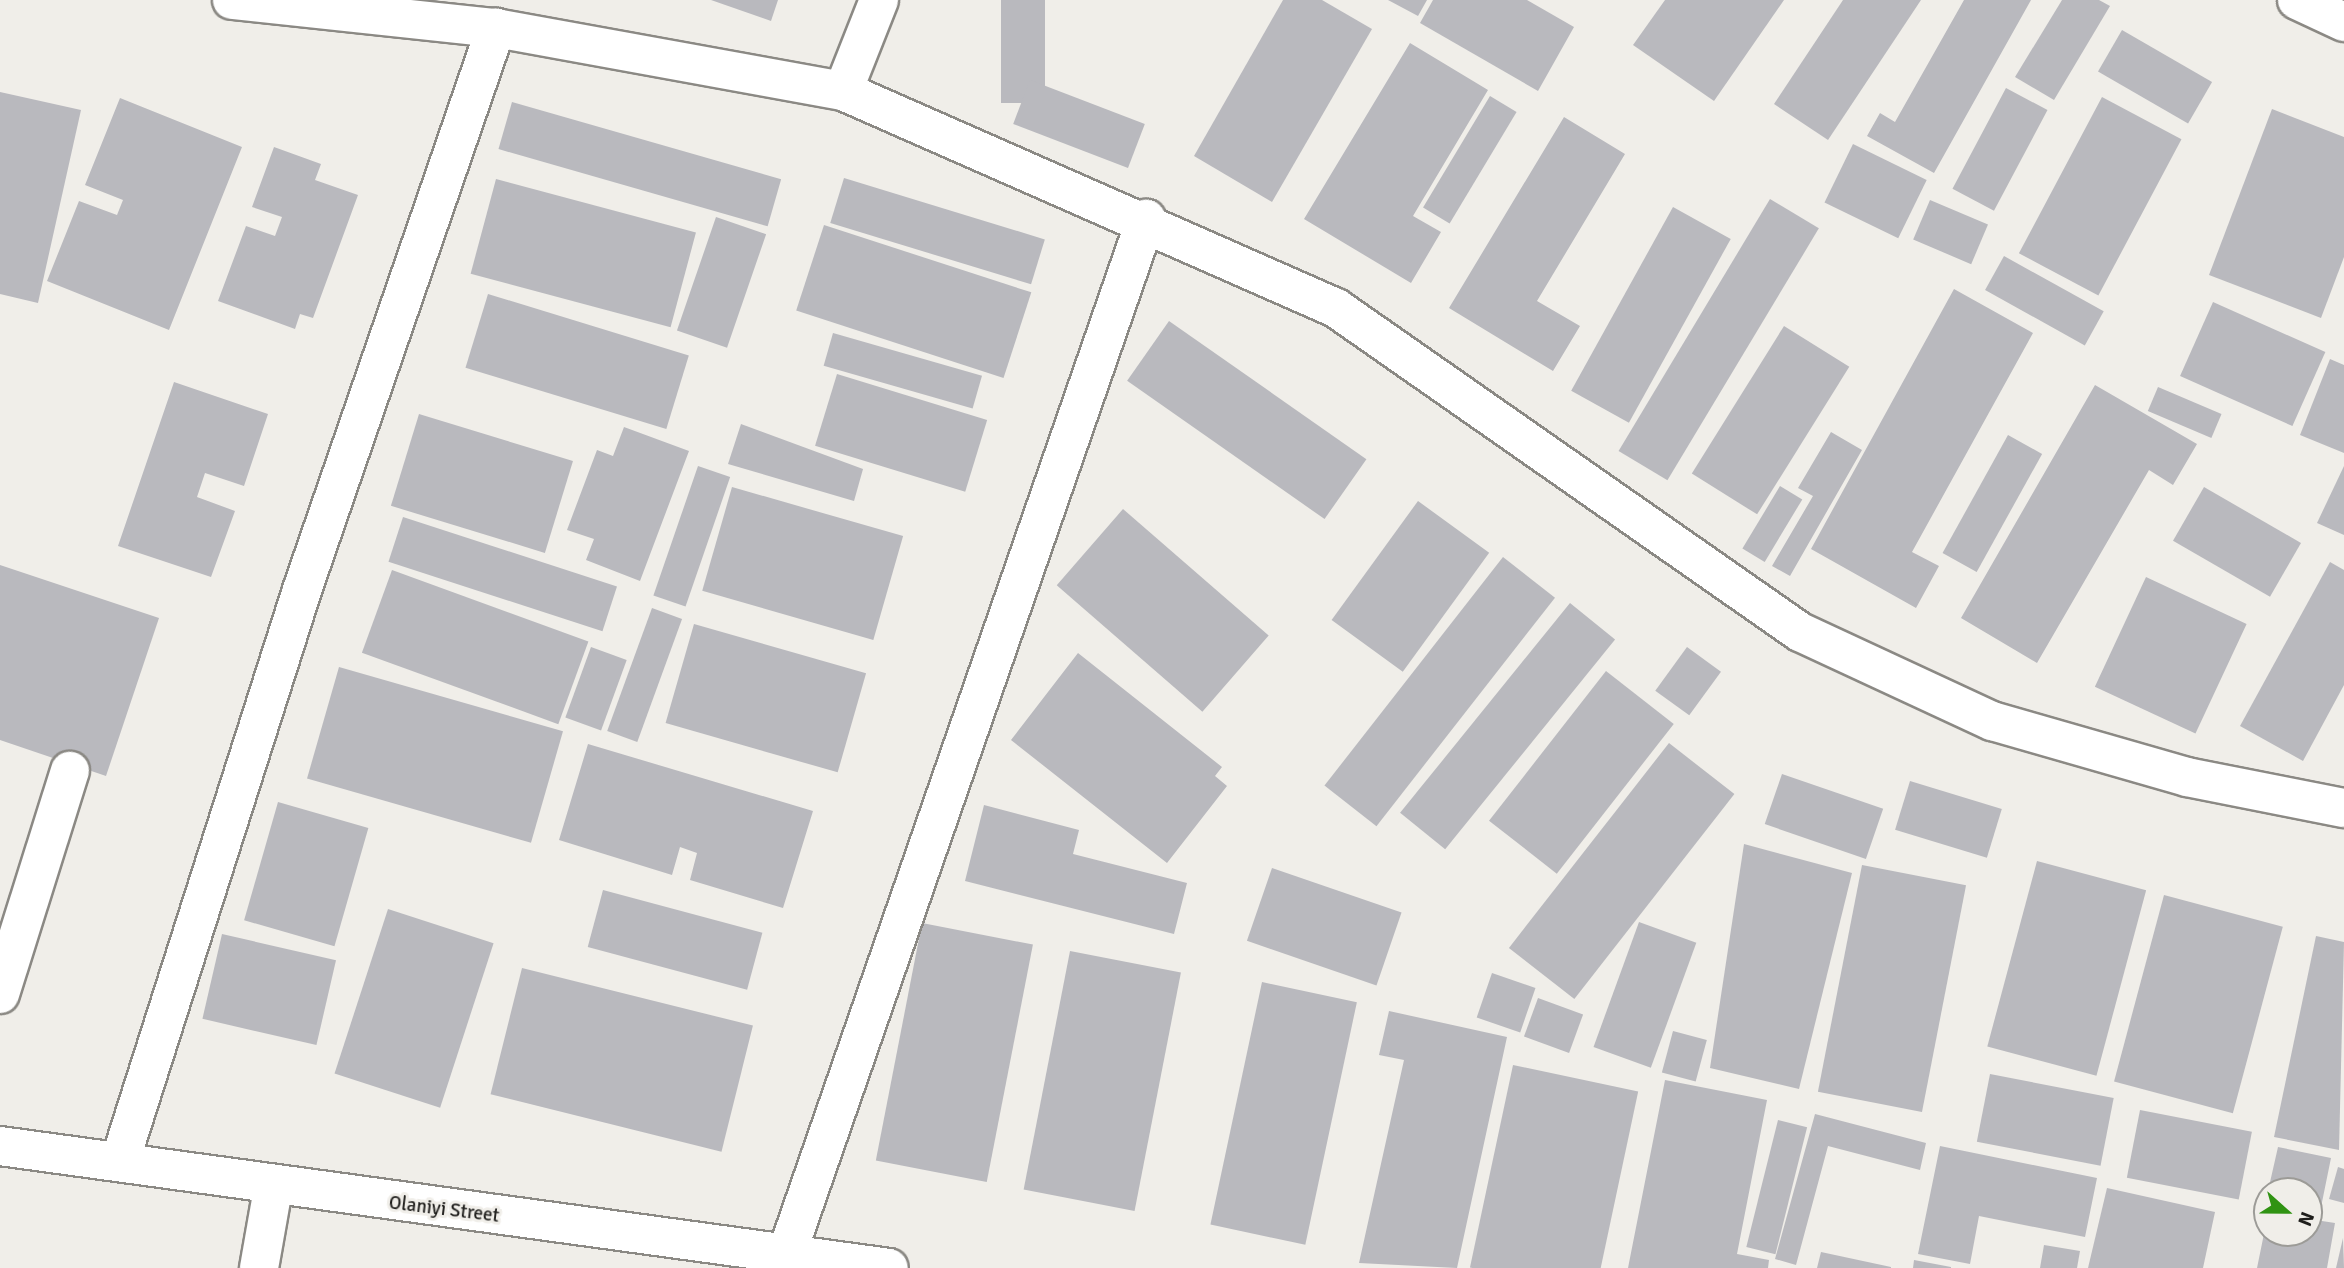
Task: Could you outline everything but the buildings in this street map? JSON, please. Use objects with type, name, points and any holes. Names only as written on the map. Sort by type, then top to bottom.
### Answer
[{"type":"street","points":[[232,0],[496,28],[843,91],[1146,219],[1336,307],[1800,632],[1992,721],[2187,777],[2344,808]]},
{"type":"street","points":[[843,91],[879,0]]},
{"type":"street","points":[[2297,0],[2344,22]]},
{"type":"street","points":[[120,1161],[302,590],[496,28]]},
{"type":"street","points":[[787,1253],[1146,219]]},
{"type":"street","points":[[0,994],[70,771]]},
{"type":"street","name":"Olaniyi Street","points":[[0,1146],[120,1161],[273,1189],[889,1268]]},
{"type":"street","points":[[259,1268],[273,1189]]}]
